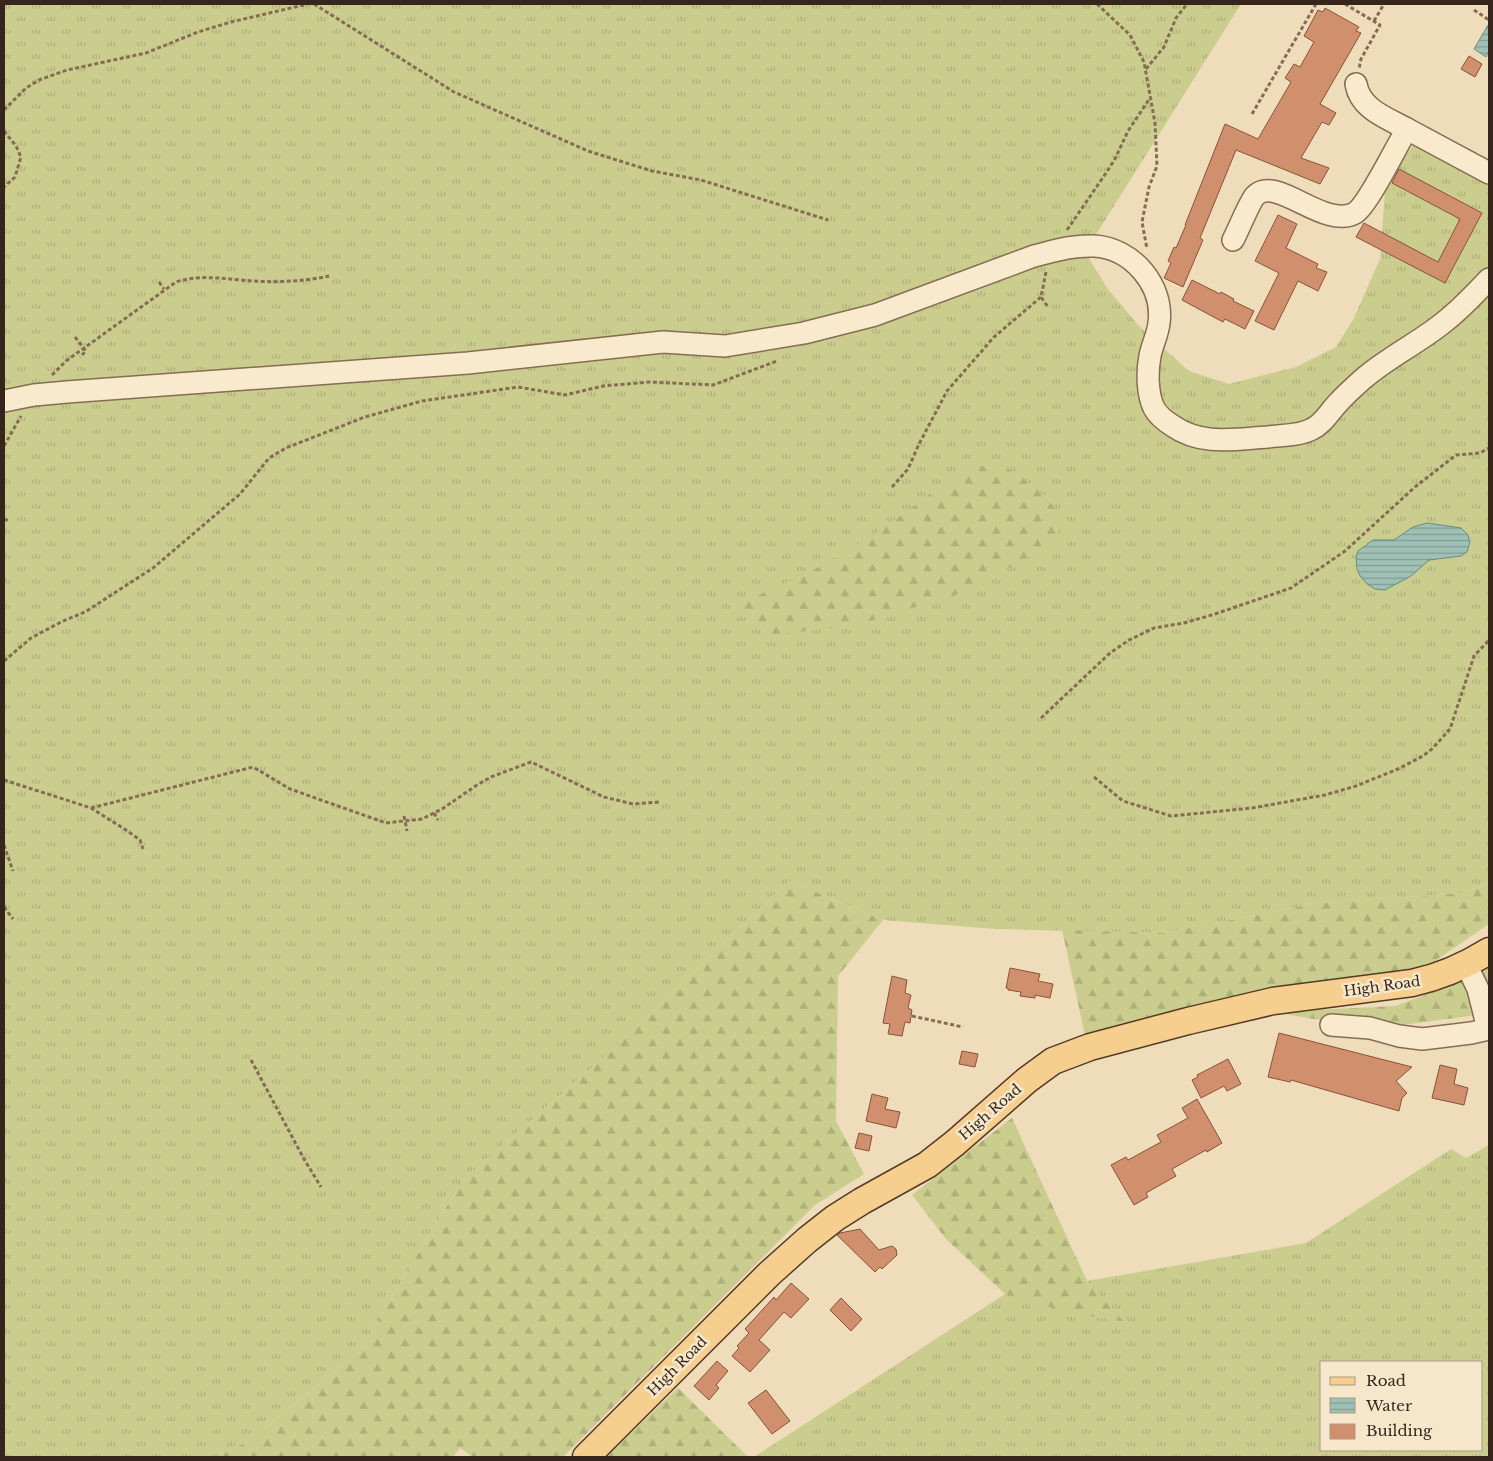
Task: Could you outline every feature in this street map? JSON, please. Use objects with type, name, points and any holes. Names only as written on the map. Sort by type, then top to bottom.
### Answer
[{"type":"main road","name":"High Road","points":[[586,1457],[769,1274],[808,1240],[835,1218],[855,1205],[927,1165],[956,1143],[1027,1080],[1053,1061],[1090,1047],[1273,1001],[1432,979],[1466,964],[1489,951]]},
{"type":"lane","points":[[1356,84],[1358,94],[1371,108],[1489,173]]},
{"type":"lane","points":[[1233,240],[1255,196],[1263,191],[1277,192],[1335,217],[1355,213],[1368,198],[1407,129]]},
{"type":"lane","points":[[4,401],[34,395],[468,363],[663,342],[725,346],[804,333],[875,315],[991,271],[1057,250],[1094,246],[1109,248],[1136,263],[1152,283],[1158,300],[1159,323],[1150,356],[1149,374],[1151,398],[1154,408],[1161,417],[1178,430],[1200,438],[1226,440],[1294,434],[1315,428],[1364,378],[1443,324],[1489,279]]},
{"type":"lane","points":[[1331,1025],[1370,1028],[1399,1036],[1422,1039],[1489,1029],[1478,989],[1466,964]]},
{"type":"path","points":[[4,110],[26,88],[39,80],[67,70],[146,53],[198,32],[231,22],[308,4]]},
{"type":"path","points":[[314,4],[454,92],[588,151],[652,171],[701,180],[828,220]]},
{"type":"path","points":[[1097,4],[1130,35],[1144,62],[1156,123],[1157,166],[1149,187],[1142,222],[1147,253],[1145,273]]},
{"type":"path","points":[[1146,70],[1164,47],[1176,18],[1187,4]]},
{"type":"path","points":[[1252,114],[1316,4]]},
{"type":"path","points":[[1345,4],[1380,25],[1361,59],[1356,84]]},
{"type":"path","points":[[1374,21],[1384,4]]},
{"type":"path","points":[[1474,10],[1489,20]]},
{"type":"path","points":[[892,487],[908,468],[918,444],[947,391],[994,337],[1041,297],[1047,270],[1068,228],[1115,159],[1128,131],[1150,98]]},
{"type":"path","points":[[4,132],[16,146],[21,157],[15,178],[4,187]]},
{"type":"path","points":[[4,446],[34,395],[66,361],[176,282],[188,278],[218,277],[266,281],[314,279],[330,276]]},
{"type":"path","points":[[158,282],[164,289]]},
{"type":"path","points":[[1041,297],[1048,307]]},
{"type":"path","points":[[75,338],[86,351],[80,357]]},
{"type":"path","points":[[4,662],[31,638],[85,612],[154,568],[240,494],[269,458],[286,448],[365,417],[422,401],[518,387],[565,395],[603,386],[650,382],[713,385],[777,361]]},
{"type":"path","points":[[1041,718],[1110,653],[1129,640],[1154,628],[1214,614],[1291,588],[1345,551],[1416,487],[1456,455],[1480,453],[1489,448]]},
{"type":"path","points":[[4,519],[9,521]]},
{"type":"path","points":[[1094,777],[1123,801],[1171,816],[1252,808],[1317,797],[1356,786],[1398,769],[1423,756],[1433,748],[1450,728],[1474,656],[1489,640]]},
{"type":"path","points":[[90,808],[253,767],[290,789],[386,823],[422,819],[442,809],[476,785],[491,777],[531,762],[604,797],[633,804],[660,802]]},
{"type":"path","points":[[4,780],[90,808],[140,840],[143,849]]},
{"type":"path","points":[[434,813],[438,820]]},
{"type":"path","points":[[404,816],[407,831]]},
{"type":"path","points":[[4,845],[13,871]]},
{"type":"path","points":[[4,907],[13,919]]},
{"type":"path","points":[[912,1016],[963,1027]]},
{"type":"path","points":[[251,1060],[321,1187]]},
{"type":"green space","points":[[4,4],[1241,4],[1085,252],[1107,288],[1139,326],[1189,371],[1229,384],[1296,367],[1336,347],[1354,318],[1380,259],[1386,177],[1415,143],[1489,181],[1489,884],[1462,893],[1318,903],[1164,933],[995,929],[883,920],[789,881],[611,1051],[462,1181],[358,1353],[247,1442],[214,1457],[4,1457]]},
{"type":"green space","points":[[994,465],[1016,472],[1045,496],[1056,510],[1061,523],[1057,536],[1043,550],[958,594],[857,625],[774,635],[753,627],[745,617],[743,608],[750,599],[810,572],[877,533],[941,486],[970,468]]},
{"type":"green space","points":[[789,881],[883,920],[838,976],[836,1121],[864,1174],[815,1205],[563,1457],[473,1457],[460,1448],[453,1457],[214,1457],[247,1442],[358,1353],[462,1181],[611,1051]]},
{"type":"green space","points":[[1489,884],[1489,924],[1423,969],[1272,988],[1085,1035],[1062,930],[1164,933],[1318,903],[1462,893]]},
{"type":"green space","points":[[1489,967],[1489,1012],[1470,1016],[1371,1029],[1274,1012],[1395,1006],[1479,975]]},
{"type":"green space","points":[[1012,1118],[1087,1281],[1124,1322],[1066,1312],[1005,1294],[946,1239],[912,1195]]},
{"type":"green space","points":[[1489,1145],[1489,1457],[754,1457],[1005,1294],[1123,1322],[1087,1281],[1306,1243],[1451,1149],[1466,1158]]},
{"type":"green space","points":[[678,1388],[748,1457],[606,1457]]},
{"type":"water","points":[[1488,25],[1489,51],[1486,57],[1474,49]]},
{"type":"water","points":[[1427,523],[1461,528],[1468,535],[1470,542],[1467,552],[1461,556],[1429,560],[1411,576],[1385,590],[1375,589],[1367,584],[1357,569],[1356,557],[1358,551],[1373,540],[1394,540],[1413,527]]},
{"type":"building","points":[[1325,8],[1359,27],[1356,31],[1361,33],[1320,104],[1336,113],[1329,125],[1322,122],[1301,158],[1329,168],[1320,184],[1236,150],[1200,238],[1203,240],[1183,287],[1164,278],[1171,263],[1168,261],[1186,225],[1225,124],[1258,139],[1291,82],[1285,78],[1294,64],[1300,67],[1314,42],[1304,36],[1318,10],[1323,12]]},
{"type":"building","points":[[1469,56],[1482,64],[1475,77],[1461,69]]},
{"type":"building","points":[[1399,169],[1482,213],[1445,283],[1356,237],[1364,223],[1438,262],[1460,219],[1392,183]]},
{"type":"building","points":[[1278,215],[1297,224],[1286,248],[1318,264],[1316,268],[1327,272],[1318,291],[1298,281],[1274,330],[1255,321],[1279,273],[1255,261]]},
{"type":"building","points":[[1192,280],[1220,294],[1221,292],[1234,299],[1233,301],[1254,311],[1245,329],[1225,319],[1223,322],[1182,300]]},
{"type":"building","points":[[1010,968],[1040,974],[1038,981],[1053,984],[1050,998],[1035,995],[1035,998],[1020,996],[1021,992],[1008,990],[1006,988]]},
{"type":"building","points":[[892,976],[907,980],[905,993],[911,995],[908,1008],[912,1010],[910,1023],[905,1022],[902,1036],[888,1034],[890,1024],[883,1023]]},
{"type":"building","points":[[1279,1033],[1412,1067],[1396,1081],[1407,1093],[1402,1098],[1399,1111],[1291,1080],[1290,1082],[1268,1077]]},
{"type":"building","points":[[962,1051],[978,1054],[975,1067],[959,1064]]},
{"type":"building","points":[[1228,1059],[1241,1084],[1227,1091],[1224,1086],[1201,1098],[1192,1080],[1198,1077],[1197,1075]]},
{"type":"building","points":[[1440,1065],[1457,1069],[1454,1084],[1468,1088],[1464,1105],[1432,1098]]},
{"type":"building","points":[[872,1094],[888,1098],[885,1109],[900,1112],[896,1128],[866,1121]]},
{"type":"building","points":[[1197,1099],[1222,1143],[1172,1169],[1176,1176],[1146,1193],[1148,1197],[1134,1205],[1111,1165],[1126,1157],[1128,1160],[1161,1142],[1157,1135],[1188,1118],[1182,1108]]},
{"type":"building","points":[[859,1133],[872,1136],[869,1151],[855,1148]]},
{"type":"building","points":[[860,1229],[879,1250],[892,1246],[896,1249],[897,1255],[882,1269],[880,1267],[875,1272],[837,1235]]},
{"type":"building","points":[[791,1283],[809,1299],[791,1318],[784,1312],[759,1340],[770,1350],[750,1372],[732,1356],[739,1348],[737,1346],[749,1333],[745,1329],[774,1297],[776,1300]]},
{"type":"building","points":[[841,1298],[862,1319],[851,1331],[830,1310]]},
{"type":"building","points":[[717,1361],[728,1371],[716,1385],[719,1388],[709,1400],[694,1386]]},
{"type":"building","points":[[766,1390],[790,1421],[772,1434],[748,1403]]}]
